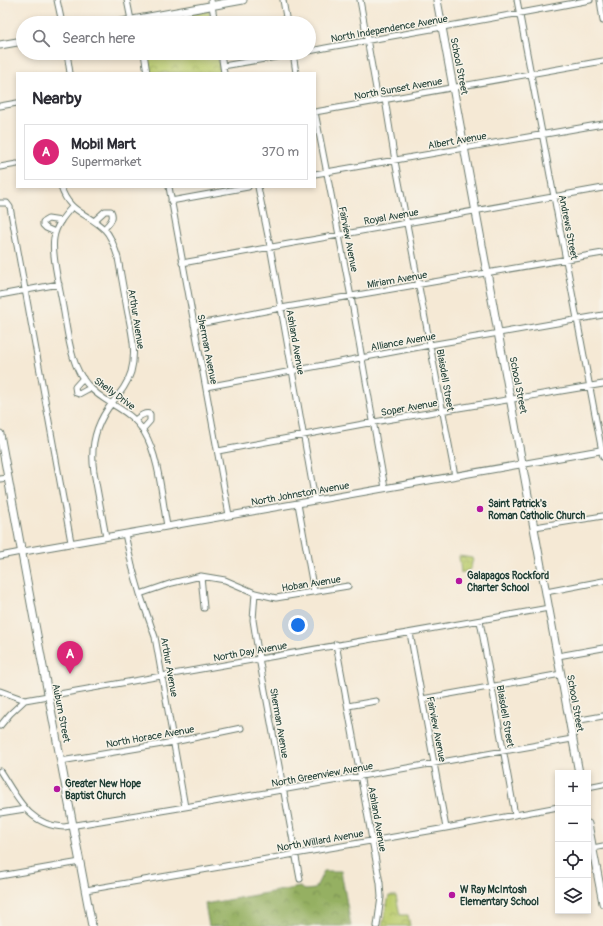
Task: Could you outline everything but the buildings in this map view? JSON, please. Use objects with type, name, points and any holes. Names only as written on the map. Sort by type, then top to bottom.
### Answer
[{"type":"main road","points":[[154,16],[211,3],[243,0]]},
{"type":"main road","name":"School Street","points":[[437,0],[512,400],[578,770]]},
{"type":"main road","points":[[0,46],[16,43]]},
{"type":"main road","name":"Auburn Street","points":[[0,434],[92,926]]},
{"type":"main road","points":[[591,842],[603,903]]},
{"type":"street","points":[[57,0],[60,16]]},
{"type":"street","points":[[127,0],[134,16]]},
{"type":"street","points":[[283,0],[286,16]]},
{"type":"street","points":[[360,0],[378,100]]},
{"type":"street","name":"Andrews Street","points":[[517,0],[578,320],[589,386],[603,453]]},
{"type":"street","name":"North Independence Avenue","points":[[316,50],[520,14],[590,0]]},
{"type":"street","points":[[600,0],[603,21]]},
{"type":"street","points":[[211,3],[214,16]]},
{"type":"street","points":[[68,60],[70,72]]},
{"type":"street","points":[[145,60],[147,72]]},
{"type":"street","points":[[222,60],[224,72]]},
{"type":"street","points":[[223,66],[258,60]]},
{"type":"street","points":[[294,60],[296,72]]},
{"type":"street","name":"North Sunset Avenue","points":[[316,112],[603,61]]},
{"type":"street","name":"Blaisdell Street","points":[[385,99],[406,222],[455,476]]},
{"type":"street","points":[[0,106],[16,103]]},
{"type":"street","name":"Fairview Avenue","points":[[316,117],[351,297],[385,488]]},
{"type":"street","name":"Albert Avenue","points":[[316,174],[603,124]]},
{"type":"street","points":[[0,167],[16,164]]},
{"type":"street","name":"Arthur Avenue","points":[[61,188],[72,207],[94,221],[108,234],[116,252],[134,351],[131,371],[127,383],[112,403],[98,428],[92,444],[94,472],[106,537]]},
{"type":"street","name":"Sherman Avenue","points":[[169,188],[229,515]]},
{"type":"street","points":[[171,201],[242,188]]},
{"type":"street","name":"Ashland Avenue","points":[[258,188],[270,246],[315,500]]},
{"type":"street","name":"Royal Avenue","points":[[182,263],[270,246],[603,188]]},
{"type":"street","points":[[0,203],[7,203],[10,207],[70,542]]},
{"type":"street","name":"Shelly Drive","points":[[72,207],[64,216],[55,232],[53,248],[72,355],[78,370],[90,388],[127,412],[135,420],[151,445],[167,526]]},
{"type":"street","points":[[94,221],[106,211],[111,211],[113,215],[112,220],[104,229]]},
{"type":"street","points":[[55,232],[43,226],[43,222],[48,219],[61,221]]},
{"type":"street","name":"Miriam Avenue","points":[[194,325],[281,308],[351,297],[566,258],[603,253]]},
{"type":"street","points":[[0,295],[59,284]]},
{"type":"street","name":"Alliance Avenue","points":[[206,387],[430,345],[603,316]]},
{"type":"street","points":[[83,378],[75,387],[76,393],[80,394],[90,388]]},
{"type":"street","name":"Soper Avenue","points":[[218,451],[442,410],[512,400],[603,384]]},
{"type":"street","points":[[135,420],[143,414],[150,414],[150,421],[142,430]]},
{"type":"street","name":"North Johnston Avenue","points":[[0,556],[70,542],[125,534],[523,464],[603,453]]},
{"type":"street","points":[[0,479],[8,478]]},
{"type":"street","points":[[298,504],[314,592]]},
{"type":"street","points":[[535,528],[603,516]]},
{"type":"street","name":"Arthur Avenue","points":[[125,534],[140,594],[155,637],[185,807]]},
{"type":"street","points":[[201,576],[204,608]]},
{"type":"street","name":"Hoban Avenue","points":[[140,594],[172,583],[201,576],[225,580],[255,593],[276,598],[348,586]]},
{"type":"street","points":[[546,592],[603,581]]},
{"type":"street","name":"Sherman Avenue","points":[[255,593],[253,620],[282,789],[300,879]]},
{"type":"street","name":"North Day Avenue","points":[[25,700],[336,644],[410,633],[549,608]]},
{"type":"street","name":"Blaisdell Street","points":[[480,620],[515,815]]},
{"type":"street","name":"Fairview Avenue","points":[[410,633],[446,828]]},
{"type":"street","name":"Ashland Avenue","points":[[336,644],[373,840],[382,897],[377,926]]},
{"type":"street","points":[[558,656],[603,648]]},
{"type":"street","points":[[422,699],[561,674]]},
{"type":"street","points":[[0,691],[25,700],[0,726]]},
{"type":"street","points":[[348,706],[376,701]]},
{"type":"street","points":[[569,722],[603,716]]},
{"type":"street","name":"North Horace Avenue","points":[[62,761],[174,742],[241,728]]},
{"type":"street","name":"North Greenview Avenue","points":[[0,771],[25,809],[44,824],[59,827],[74,826],[185,807],[572,739]]},
{"type":"street","points":[[591,786],[603,784]]},
{"type":"street","name":"North Willard Avenue","points":[[86,890],[446,828],[555,808]]},
{"type":"street","points":[[0,813],[25,809]]},
{"type":"street","points":[[592,848],[603,846]]},
{"type":"street","points":[[0,876],[80,862]]},
{"type":"green space","points":[[209,10],[210,16],[176,16]]},
{"type":"green space","points":[[147,60],[218,60],[221,72],[150,72]]},
{"type":"green space","points":[[459,556],[472,558],[473,561],[471,569],[461,573]]},
{"type":"green space","points":[[324,871],[341,871],[351,926],[209,926],[205,904],[300,887],[305,890],[315,889]]},
{"type":"green space","points":[[389,896],[396,896],[400,915],[408,915],[410,926],[382,926]]},
{"type":"place","name":"Saint Patrick's Roman Catholic Church","points":[[480,509]]},
{"type":"place","name":"Galapagos Rockford Charter School","points":[[459,581]]},
{"type":"place","name":"Mobil Mart","points":[[70,674]]},
{"type":"place","name":"Greater New Hope Baptist Church","points":[[57,789]]},
{"type":"place","name":"W Ray McIntosh Elementary School","points":[[452,895]]}]
